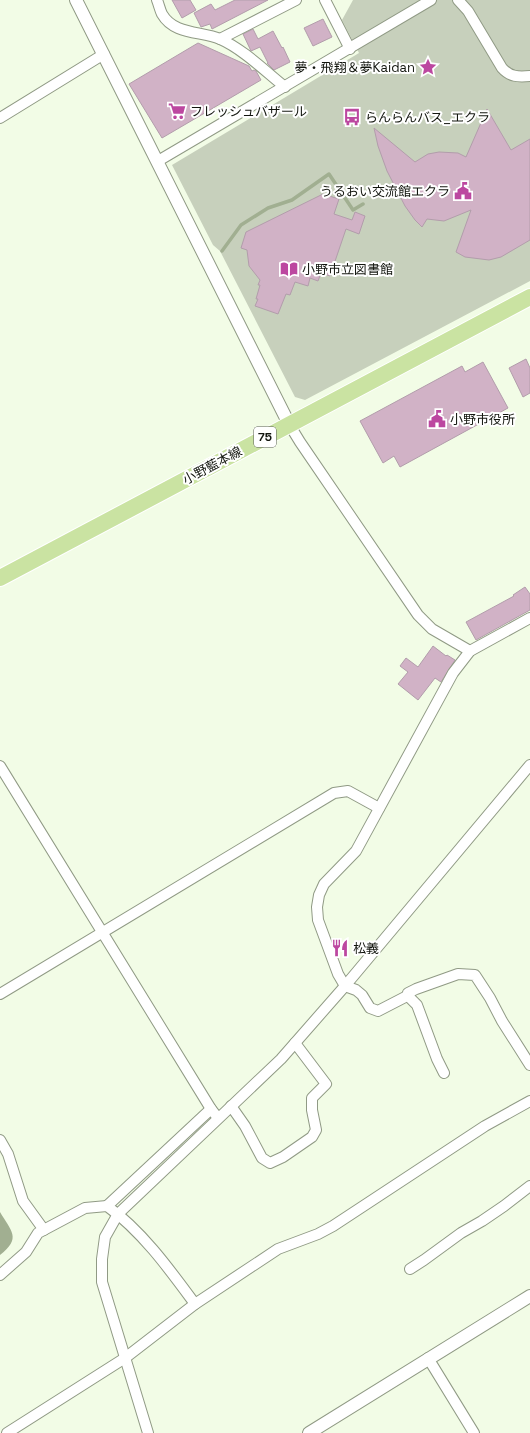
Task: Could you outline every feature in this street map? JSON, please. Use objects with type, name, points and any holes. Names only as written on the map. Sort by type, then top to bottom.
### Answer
[{"type":"main road","name":"小野藍本線","points":[[0,578],[530,297]]},
{"type":"street","points":[[76,0],[289,424],[418,615],[432,629],[470,651]]},
{"type":"street","points":[[157,0],[162,14],[171,24],[184,30],[220,39],[248,56],[285,87]]},
{"type":"street","points":[[220,39],[296,0]]},
{"type":"street","points":[[325,0],[350,49]]},
{"type":"street","points":[[158,161],[431,0]]},
{"type":"street","points":[[458,0],[468,11],[506,73],[513,76],[530,76]]},
{"type":"street","points":[[0,118],[104,54]]},
{"type":"street","points":[[530,618],[470,651],[453,673],[356,851],[324,884],[319,895],[317,907],[318,920],[338,974],[345,986],[356,990],[362,995],[370,1008],[378,1011],[409,995],[408,994],[416,989],[458,974],[475,975],[530,1065]]},
{"type":"street","points":[[148,1433],[102,1282],[102,1259],[105,1237],[118,1214],[281,1059],[345,986],[530,765]]},
{"type":"street","points":[[0,766],[211,1109],[218,1118]]},
{"type":"street","points":[[0,994],[334,793],[348,792],[379,808]]},
{"type":"street","points":[[409,995],[417,1005],[437,1059],[444,1073]]},
{"type":"street","points":[[231,1106],[245,1126],[262,1158],[270,1163],[283,1157],[312,1137],[316,1130],[312,1110],[312,1098],[326,1084],[295,1043]]},
{"type":"street","points":[[7,1433],[125,1358],[195,1304],[278,1249],[318,1234],[333,1226],[485,1126],[530,1101]]},
{"type":"street","points":[[0,1275],[26,1252],[38,1233],[85,1208],[107,1206],[211,1109]]},
{"type":"street","points":[[0,1140],[8,1154],[22,1201],[44,1230]]},
{"type":"street","points":[[410,1268],[424,1260],[461,1233],[493,1214],[530,1186]]},
{"type":"street","points":[[107,1206],[118,1214],[163,1261],[195,1304]]},
{"type":"street","points":[[309,1433],[530,1296]]},
{"type":"street","points":[[428,1358],[474,1433]]},
{"type":"shaded area","points":[[353,0],[530,0],[530,281],[305,400],[295,397],[220,251],[213,245],[172,165],[359,53],[342,20]]},
{"type":"shaded area","points":[[0,1212],[11,1229],[13,1239],[7,1249],[0,1255]]},
{"type":"building","points":[[172,0],[190,0],[196,10],[182,18]]},
{"type":"building","points":[[235,0],[268,0],[212,29],[210,24],[201,27],[194,13],[211,4],[215,10]]},
{"type":"building","points":[[323,19],[332,37],[313,46],[304,28]]},
{"type":"building","points":[[253,29],[258,39],[273,31],[290,62],[274,70],[267,63],[260,47],[251,51],[243,34]]},
{"type":"building","name":"フレッシュバザール","points":[[198,43],[249,66],[252,71],[256,71],[261,80],[162,138],[129,84]]},
{"type":"building","name":"うるおい交流館エクラ","points":[[487,109],[511,150],[530,139],[530,240],[501,257],[489,260],[465,257],[456,252],[471,210],[444,221],[427,219],[422,227],[415,220],[405,206],[387,171],[378,146],[374,128],[415,162],[428,154],[439,152],[458,153],[466,157]]},
{"type":"building","points":[[323,194],[339,199],[334,214],[352,220],[355,212],[365,216],[359,234],[346,229],[330,276],[321,273],[318,281],[310,278],[308,286],[295,282],[290,295],[286,294],[278,314],[255,306],[258,299],[256,299],[260,280],[249,266],[247,250],[241,248],[246,232]]},
{"type":"building","points":[[526,359],[530,368],[530,393],[523,397],[509,368]]},
{"type":"building","points":[[483,362],[508,408],[400,467],[394,456],[383,463],[360,421],[462,366],[465,372]]},
{"type":"building","points":[[525,587],[530,594],[530,610],[476,640],[466,622],[514,596],[513,595]]},
{"type":"building","points":[[433,646],[446,656],[447,655],[455,660],[441,682],[435,678],[418,700],[398,684],[408,672],[400,666],[406,658],[418,667]]},
{"type":"waterway","points":[[222,251],[241,225],[268,208],[292,200],[329,174],[353,210],[363,204]]},
{"type":"place","name":"夢・飛翔＆夢Kaidan","points":[[428,67]]},
{"type":"place","name":"フレッシュバザール","points":[[177,111]]},
{"type":"place","name":"らんらんバス_エクラ","points":[[352,117]]},
{"type":"place","name":"うるおい交流館エクラ","points":[[463,191]]},
{"type":"place","name":"小野市立図書館","points":[[289,269]]},
{"type":"place","name":"小野市役所","points":[[437,419]]},
{"type":"place","name":"松義","points":[[340,948]]}]
